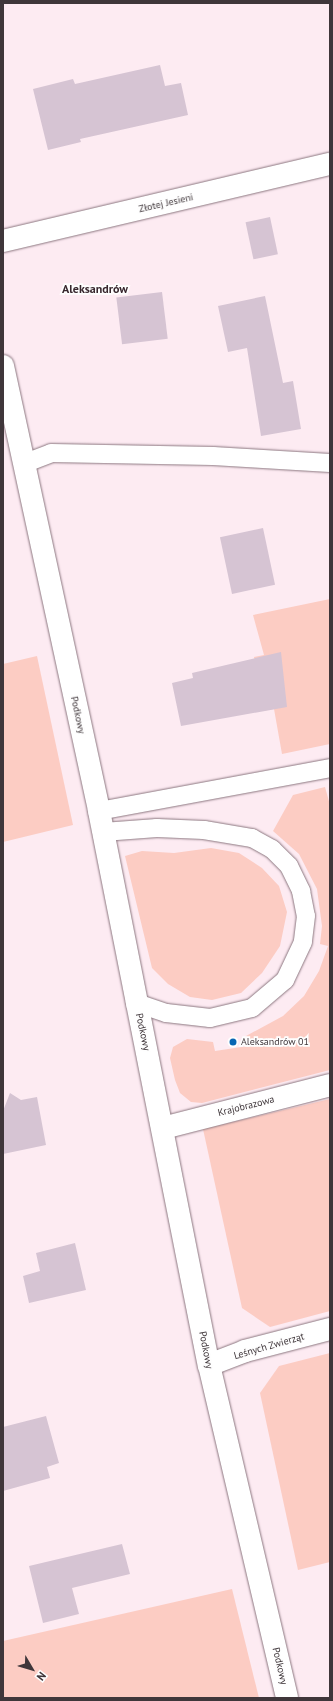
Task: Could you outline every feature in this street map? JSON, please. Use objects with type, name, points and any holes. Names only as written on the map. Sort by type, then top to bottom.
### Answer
[{"type":"street","name":"Złotej Jesieni","points":[[3,241],[330,164]]},
{"type":"street","name":"Podkowy","points":[[3,366],[99,811],[209,1365],[287,1698]]},
{"type":"street","name":"Krajobrazowa","points":[[163,1128],[330,1085]]},
{"type":"street","name":"Leśnych Zwierząt","points":[[209,1365],[245,1351],[330,1329]]},
{"type":"lane","points":[[23,464],[52,453],[213,456],[330,463]]},
{"type":"lane","points":[[99,811],[330,768]]},
{"type":"lane","points":[[103,832],[157,828],[229,832],[252,838],[272,849],[289,866],[301,891],[305,910],[303,942],[297,960],[285,980],[252,1008],[210,1018],[166,1013],[137,1003]]},
{"type":"shaded area","points":[[330,599],[330,744],[282,754],[274,709],[262,711],[254,657],[264,655],[253,615]]},
{"type":"shaded area","points":[[37,656],[73,825],[3,842],[3,664]]},
{"type":"shaded area","points":[[325,787],[330,805],[330,1070],[202,1103],[191,1102],[180,1093],[175,1080],[170,1058],[173,1047],[187,1039],[213,1042],[215,1051],[248,1046],[246,1036],[283,1016],[304,996],[319,971],[328,946],[320,944],[322,926],[317,889],[299,854],[273,831],[293,795]]},
{"type":"shaded area","points":[[211,848],[239,853],[262,868],[279,886],[287,912],[280,946],[262,973],[241,993],[212,1000],[190,997],[168,984],[152,968],[125,856],[142,851],[174,853]]},
{"type":"shaded area","points":[[330,1099],[330,1311],[270,1327],[242,1308],[203,1129]]},
{"type":"shaded area","points":[[330,1353],[330,1562],[298,1570],[260,1393],[279,1366]]},
{"type":"shaded area","points":[[232,1589],[259,1698],[3,1698],[3,1641]]},
{"type":"building","points":[[160,65],[165,86],[181,83],[188,115],[80,139],[81,142],[48,150],[33,89],[73,79],[75,84]]},
{"type":"building","points":[[270,217],[278,254],[253,259],[246,222]]},
{"type":"building","points":[[162,292],[168,339],[122,344],[116,298]]},
{"type":"building","points":[[265,296],[283,383],[293,381],[301,429],[261,436],[247,348],[228,352],[218,306]]},
{"type":"building","points":[[263,528],[275,585],[232,594],[220,537]]},
{"type":"building","points":[[281,652],[287,707],[181,726],[172,683],[193,678],[192,673]]},
{"type":"building","points":[[10,1093],[21,1100],[37,1097],[46,1145],[3,1154],[3,1111]]},
{"type":"building","points":[[75,1243],[86,1290],[29,1303],[23,1276],[40,1271],[36,1253]]},
{"type":"building","points":[[46,1416],[59,1463],[47,1467],[50,1478],[3,1491],[3,1427]]},
{"type":"building","points":[[122,1544],[130,1574],[72,1588],[79,1614],[43,1623],[29,1566]]},
{"type":"place","name":"Aleksandrów 01","points":[[233,1042]]},
{"type":"district","name":"Aleksandrów","points":[[95,289]]}]
